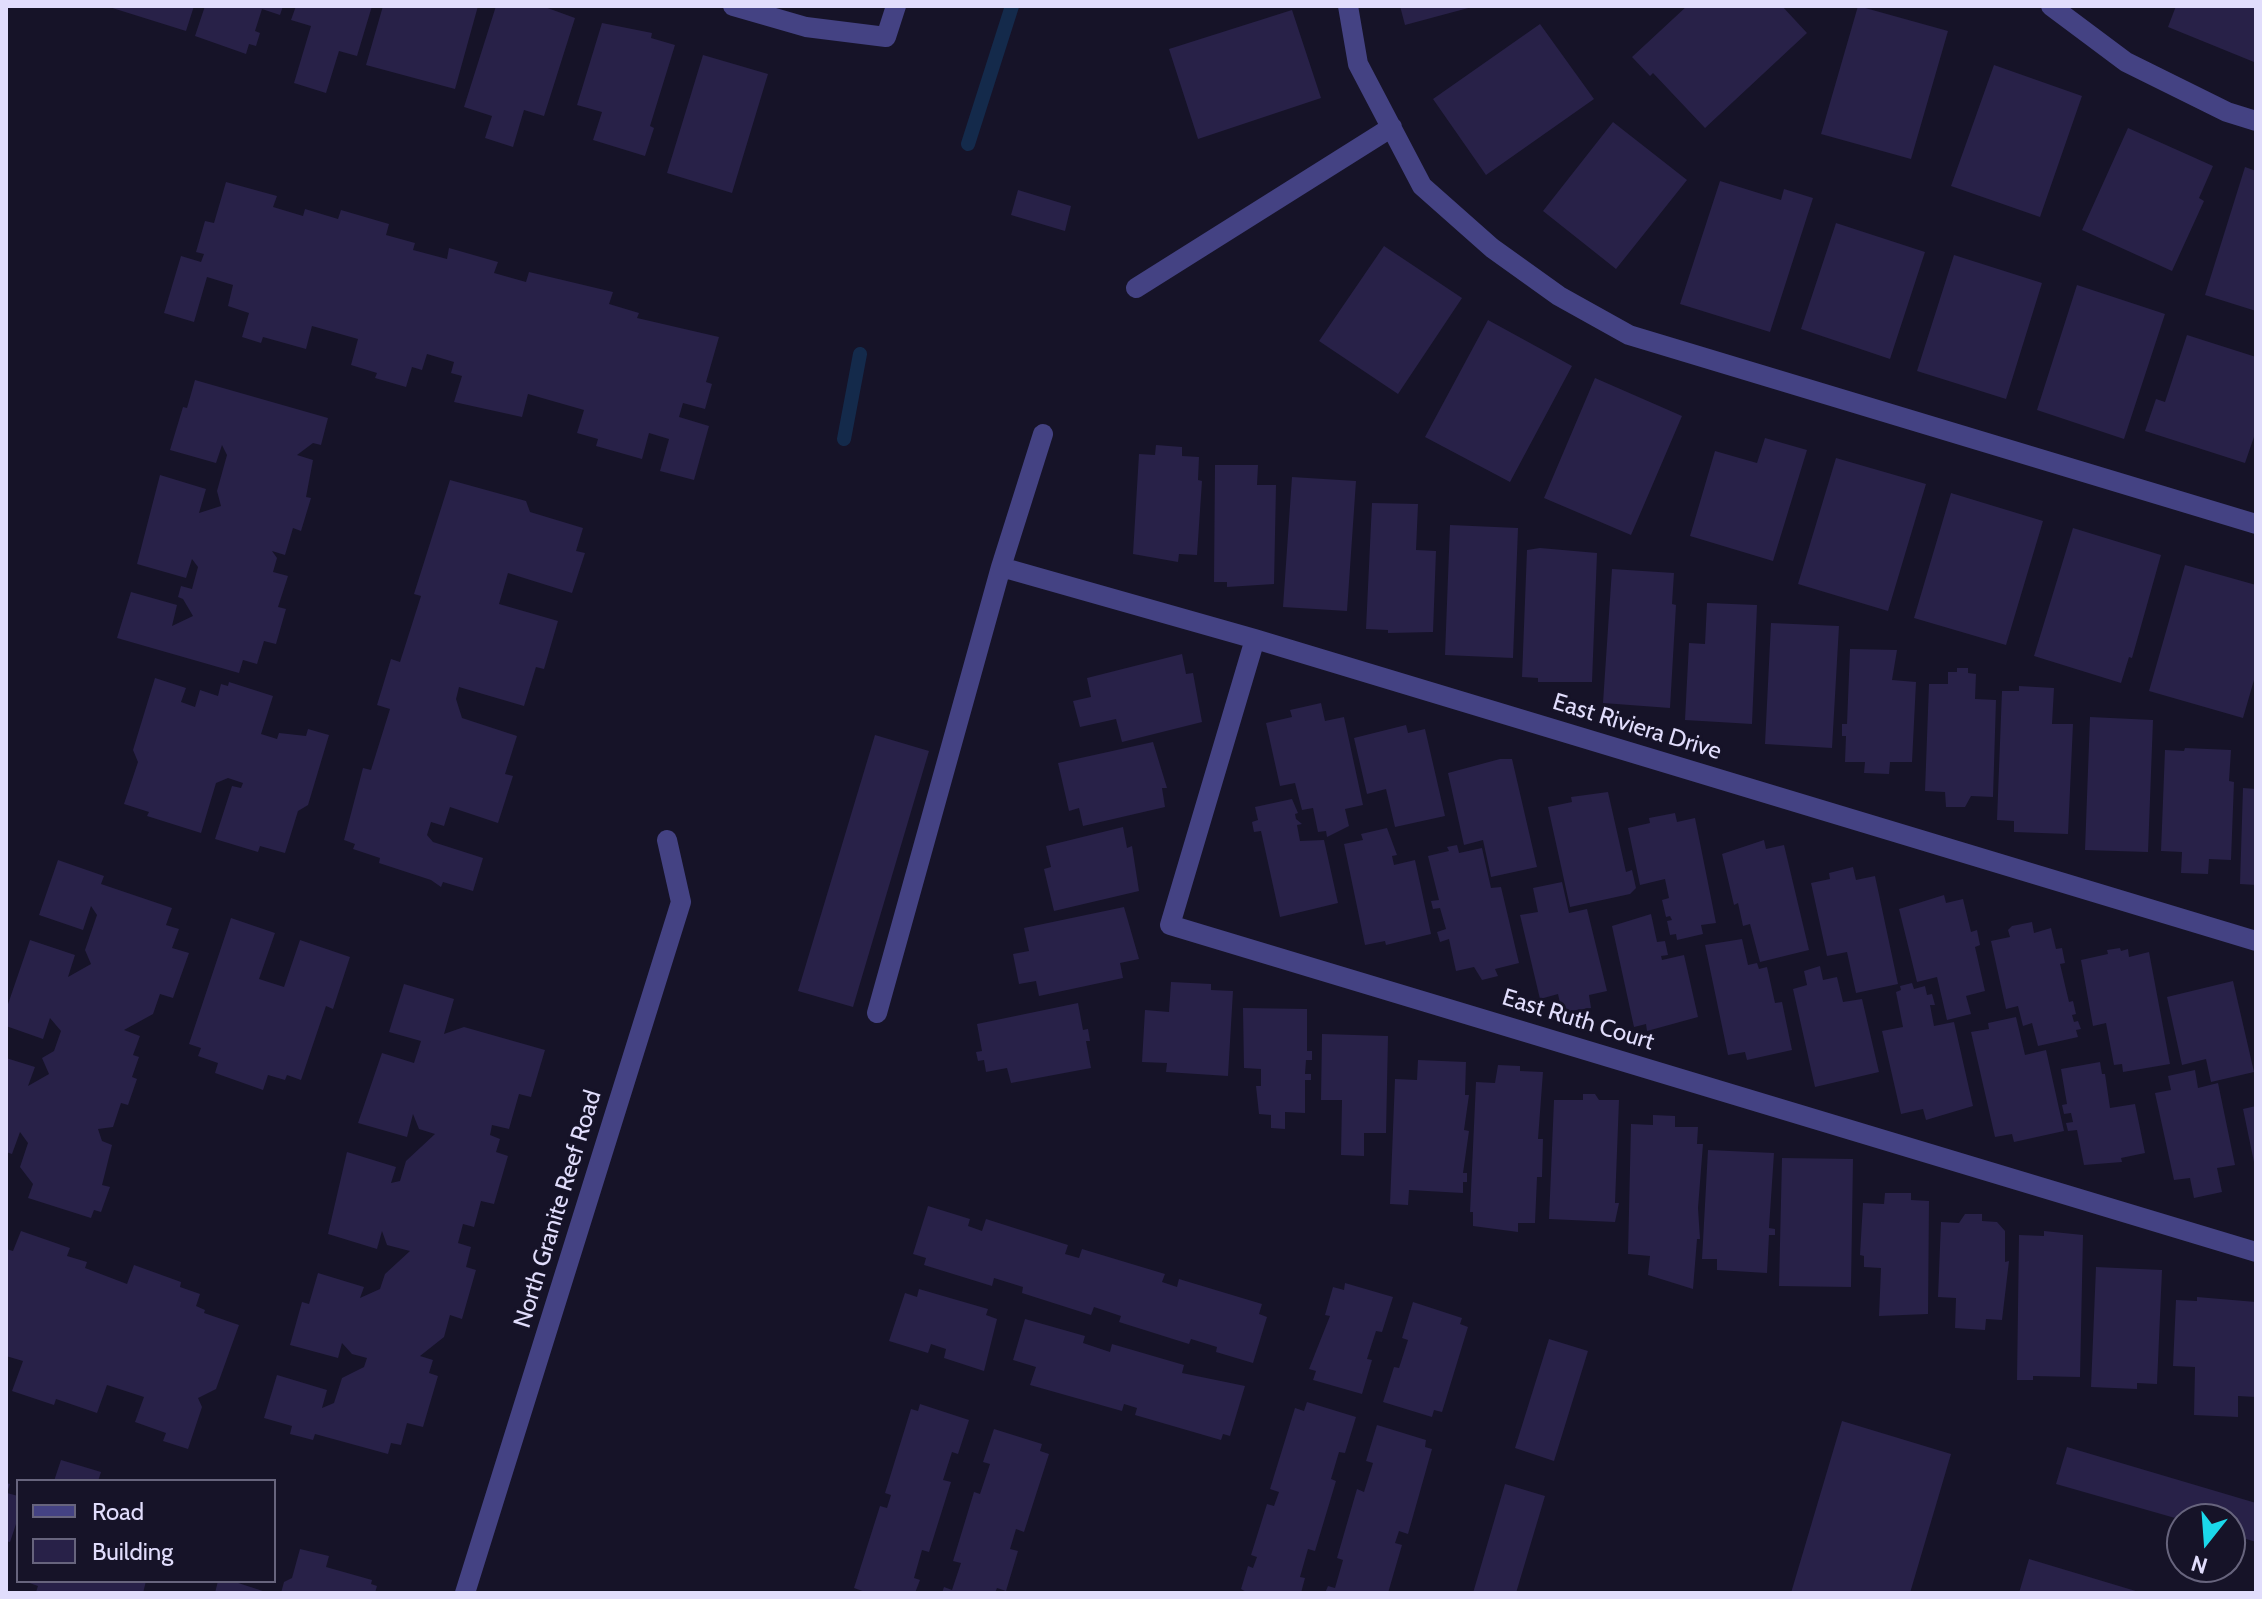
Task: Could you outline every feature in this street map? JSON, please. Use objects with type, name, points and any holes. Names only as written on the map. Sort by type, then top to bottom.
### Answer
[{"type":"street","points":[[733,6],[806,27],[886,37],[896,6]]},
{"type":"street","points":[[1348,6],[1358,64],[1422,186],[1492,248],[1559,296],[1629,335],[2256,524]]},
{"type":"street","points":[[2051,6],[2126,62],[2227,112],[2256,121]]},
{"type":"street","points":[[1136,288],[1392,127]]},
{"type":"street","points":[[877,1013],[1001,567],[1043,434]]},
{"type":"street","name":"East Riviera Drive","points":[[1001,567],[1255,639],[2256,941]]},
{"type":"street","name":"East Ruth Court","points":[[1255,639],[1170,925],[2256,1252]]},
{"type":"street","name":"North Granite Reef Road","points":[[465,1593],[681,902],[667,840]]},
{"type":"building","points":[[106,6],[194,6],[186,31]]},
{"type":"building","points":[[205,6],[283,6],[280,15],[262,9],[255,31],[260,33],[256,46],[249,44],[246,54],[195,36]]},
{"type":"building","points":[[296,6],[372,6],[357,56],[339,51],[326,93],[294,83],[311,26],[291,20]]},
{"type":"building","points":[[383,6],[478,6],[455,89],[366,65]]},
{"type":"building","points":[[496,6],[542,6],[575,18],[544,116],[524,110],[513,147],[485,138],[492,116],[464,107]]},
{"type":"building","points":[[1400,6],[1472,6],[1472,7],[1405,25]]},
{"type":"building","points":[[1687,6],[1782,6],[1807,33],[1705,128],[1653,73],[1650,76],[1632,57]]},
{"type":"building","points":[[1858,6],[1948,31],[1911,159],[1821,134]]},
{"type":"building","points":[[2176,6],[2256,6],[2254,62],[2168,27]]},
{"type":"building","points":[[1292,10],[1321,98],[1198,139],[1169,49]]},
{"type":"building","points":[[602,23],[652,33],[651,38],[675,45],[650,126],[654,128],[645,156],[593,140],[602,112],[577,105]]},
{"type":"building","points":[[1540,24],[1594,99],[1486,175],[1433,99]]},
{"type":"building","points":[[703,55],[768,74],[732,193],[667,173]]},
{"type":"building","points":[[1994,65],[2082,96],[2040,217],[1951,186]]},
{"type":"building","points":[[1613,122],[1687,180],[1616,269],[1543,211]]},
{"type":"building","points":[[2128,128],[2213,166],[2199,198],[2204,201],[2172,271],[2082,230]]},
{"type":"building","points":[[2245,167],[2256,171],[2256,311],[2205,295]]},
{"type":"building","points":[[1720,181],[1781,200],[1784,189],[1813,198],[1770,332],[1680,304]]},
{"type":"building","points":[[226,182],[277,196],[273,207],[303,216],[305,209],[338,219],[341,210],[389,224],[386,235],[415,243],[413,250],[447,259],[449,248],[498,262],[494,273],[526,282],[529,272],[613,292],[609,304],[639,313],[637,318],[719,337],[706,382],[712,384],[705,409],[683,403],[679,417],[709,426],[694,480],[660,471],[669,439],[649,433],[642,459],[596,446],[598,439],[577,433],[584,410],[528,394],[522,417],[454,402],[462,376],[451,373],[454,362],[427,354],[422,370],[412,367],[406,387],[375,378],[377,373],[351,365],[358,339],[312,326],[306,349],[263,337],[261,343],[242,337],[249,313],[228,306],[233,285],[207,277],[194,322],[164,313],[181,256],[201,262],[204,254],[196,252],[205,221],[214,223]]},
{"type":"building","points":[[1018,190],[1071,206],[1065,231],[1011,215]]},
{"type":"building","points":[[1836,223],[1925,252],[1890,359],[1801,329]]},
{"type":"building","points":[[1384,246],[1462,298],[1398,394],[1319,341]]},
{"type":"building","points":[[1954,255],[2042,283],[2006,399],[1917,371]]},
{"type":"building","points":[[2077,285],[2165,314],[2124,439],[2037,410]]},
{"type":"building","points":[[1488,320],[1572,366],[1510,482],[1425,437]]},
{"type":"building","points":[[2187,335],[2256,357],[2256,431],[2245,463],[2145,431],[2156,399],[2165,402]]},
{"type":"building","points":[[1595,378],[1682,416],[1631,535],[1544,498]]},
{"type":"building","points":[[195,380],[328,418],[321,445],[313,443],[297,455],[313,460],[306,497],[311,498],[301,531],[293,528],[285,555],[272,551],[277,558],[273,572],[288,576],[278,607],[286,609],[276,644],[264,641],[257,664],[243,660],[239,673],[117,638],[131,592],[177,605],[172,626],[193,616],[183,599],[178,597],[181,586],[192,589],[198,567],[192,559],[186,578],[137,564],[160,475],[206,489],[199,513],[221,506],[217,491],[227,455],[222,445],[216,463],[170,450]]},
{"type":"building","points":[[1765,438],[1807,450],[1773,561],[1690,536],[1715,451],[1757,463]]},
{"type":"building","points":[[1156,445],[1182,447],[1182,456],[1199,457],[1198,480],[1202,481],[1197,555],[1179,554],[1178,562],[1133,554],[1139,454],[1155,455]]},
{"type":"building","points":[[1836,458],[1926,484],[1888,611],[1798,584]]},
{"type":"building","points":[[1215,465],[1258,465],[1257,485],[1276,485],[1274,584],[1227,587],[1227,582],[1214,582]]},
{"type":"building","points":[[1292,477],[1356,481],[1347,611],[1283,607]]},
{"type":"building","points":[[450,480],[526,501],[530,512],[583,528],[576,551],[585,553],[572,593],[508,573],[499,604],[558,621],[544,669],[536,667],[524,706],[459,687],[456,699],[462,718],[517,736],[505,774],[513,776],[498,823],[450,807],[444,826],[431,822],[427,835],[433,842],[483,858],[473,891],[443,882],[441,887],[431,880],[379,863],[380,858],[353,849],[355,844],[344,840],[363,768],[371,770],[390,709],[377,705],[391,659],[400,662],[421,596],[414,594]]},
{"type":"building","points":[[1951,493],[2043,521],[2006,645],[1914,618]]},
{"type":"building","points":[[1372,503],[1418,504],[1416,550],[1436,551],[1433,632],[1388,633],[1388,630],[1366,629]]},
{"type":"building","points":[[1450,525],[1518,528],[1513,658],[1445,655]]},
{"type":"building","points":[[2073,528],[2161,555],[2132,658],[2129,657],[2121,683],[2034,656]]},
{"type":"building","points":[[1540,548],[1597,553],[1592,682],[1538,682],[1538,678],[1522,677],[1527,550]]},
{"type":"building","points":[[2185,565],[2256,585],[2256,673],[2243,718],[2149,691]]},
{"type":"building","points":[[1612,569],[1674,573],[1672,604],[1676,605],[1670,708],[1603,703]]},
{"type":"building","points":[[1707,603],[1757,605],[1752,724],[1685,720],[1689,643],[1705,644]]},
{"type":"building","points":[[1771,623],[1839,626],[1832,748],[1765,744]]},
{"type":"building","points":[[1850,649],[1897,650],[1892,680],[1916,682],[1912,762],[1890,762],[1889,774],[1864,773],[1865,762],[1845,762],[1846,736],[1842,736],[1842,724],[1847,724]]},
{"type":"building","points":[[1182,654],[1186,674],[1193,673],[1202,722],[1122,742],[1116,719],[1080,727],[1073,701],[1091,697],[1087,678]]},
{"type":"building","points":[[1957,668],[1968,668],[1968,673],[1976,674],[1975,699],[1996,700],[1993,797],[1971,796],[1965,807],[1946,807],[1945,792],[1925,791],[1929,684],[1948,684],[1948,672],[1957,672]]},
{"type":"building","points":[[155,678],[186,688],[181,702],[195,707],[200,690],[218,696],[221,684],[228,686],[229,682],[273,696],[261,734],[277,739],[279,733],[306,736],[308,729],[329,735],[308,805],[298,811],[285,853],[260,846],[258,852],[215,839],[232,786],[241,788],[243,783],[228,778],[216,783],[201,833],[147,816],[149,812],[124,804],[138,762],[133,750]]},
{"type":"building","points":[[2019,686],[2054,688],[2052,724],[2073,724],[2068,834],[2014,832],[2014,821],[1997,820],[2002,691],[2019,691]]},
{"type":"building","points":[[1321,703],[1325,721],[1344,717],[1363,805],[1345,809],[1349,826],[1327,837],[1326,831],[1318,832],[1313,808],[1302,810],[1295,783],[1280,786],[1266,723],[1292,717],[1290,710]]},
{"type":"building","points":[[2090,717],[2153,720],[2148,852],[2085,850]]},
{"type":"building","points":[[1406,725],[1408,733],[1425,729],[1445,816],[1395,827],[1386,789],[1367,794],[1354,738]]},
{"type":"building","points":[[875,735],[929,751],[853,1007],[798,991]]},
{"type":"building","points":[[1153,742],[1167,788],[1162,788],[1165,807],[1083,826],[1079,808],[1069,811],[1058,763]]},
{"type":"building","points":[[2185,748],[2231,750],[2229,781],[2234,782],[2231,860],[2209,859],[2208,874],[2181,873],[2182,852],[2161,851],[2165,750],[2184,751]]},
{"type":"building","points":[[1500,759],[1512,759],[1537,867],[1491,877],[1483,840],[1464,845],[1448,773]]},
{"type":"building","points":[[2243,788],[2256,789],[2256,885],[2240,884]]},
{"type":"building","points":[[1608,792],[1626,872],[1632,870],[1636,888],[1630,894],[1570,907],[1548,807],[1572,802],[1571,797]]},
{"type":"building","points":[[1292,799],[1298,813],[1295,814],[1296,819],[1302,824],[1297,825],[1300,841],[1324,840],[1338,903],[1280,917],[1261,831],[1254,832],[1252,822],[1258,820],[1255,807]]},
{"type":"building","points":[[1675,813],[1677,822],[1695,818],[1716,923],[1701,925],[1703,934],[1677,940],[1676,934],[1670,935],[1667,921],[1672,920],[1670,916],[1666,917],[1662,900],[1669,898],[1665,879],[1640,885],[1628,828],[1650,823],[1649,818]]},
{"type":"building","points":[[1123,827],[1127,848],[1132,846],[1139,891],[1054,911],[1044,869],[1051,867],[1046,846]]},
{"type":"building","points":[[1387,828],[1397,855],[1392,856],[1394,865],[1415,860],[1431,934],[1386,945],[1385,941],[1365,945],[1344,844],[1363,840],[1361,834]]},
{"type":"building","points":[[1764,840],[1766,849],[1784,845],[1809,950],[1760,962],[1750,924],[1743,926],[1738,903],[1734,905],[1722,854]]},
{"type":"building","points":[[1457,845],[1459,853],[1482,848],[1491,888],[1501,887],[1519,963],[1495,969],[1498,976],[1482,980],[1474,967],[1456,971],[1449,939],[1440,942],[1437,932],[1446,929],[1440,908],[1433,909],[1431,901],[1439,900],[1428,856],[1449,851],[1447,847]]},
{"type":"building","points":[[58,860],[104,876],[101,884],[172,908],[166,925],[179,929],[172,948],[189,953],[173,998],[160,994],[153,1014],[124,1030],[140,1036],[133,1055],[139,1057],[132,1077],[137,1079],[128,1105],[121,1103],[113,1127],[98,1129],[102,1141],[112,1145],[102,1185],[110,1187],[101,1212],[94,1210],[91,1218],[28,1198],[33,1184],[20,1167],[28,1143],[20,1132],[12,1154],[6,1152],[6,1058],[35,1067],[28,1086],[49,1074],[42,1058],[54,1051],[61,1031],[50,1018],[43,1039],[6,1026],[6,1010],[30,940],[75,955],[68,977],[91,964],[85,950],[97,915],[91,906],[83,930],[39,915]]},
{"type":"building","points":[[1853,867],[1856,880],[1875,876],[1898,984],[1856,993],[1847,952],[1827,956],[1811,883],[1830,879],[1829,873]]},
{"type":"building","points":[[1562,882],[1569,913],[1587,909],[1607,991],[1589,995],[1591,1008],[1562,1012],[1558,994],[1540,999],[1520,915],[1538,912],[1533,888]]},
{"type":"building","points":[[1944,895],[1946,903],[1963,899],[1971,932],[1977,930],[1980,945],[1975,947],[1985,991],[1966,996],[1971,1014],[1947,1020],[1937,977],[1917,982],[1899,909]]},
{"type":"building","points":[[1124,907],[1139,959],[1120,963],[1123,978],[1039,996],[1036,981],[1019,984],[1013,954],[1029,951],[1024,928]]},
{"type":"building","points":[[1651,914],[1657,942],[1665,941],[1668,955],[1661,956],[1662,960],[1684,955],[1698,1017],[1647,1031],[1646,1024],[1634,1027],[1612,926]]},
{"type":"building","points":[[231,918],[275,933],[259,979],[284,987],[300,940],[350,957],[333,1009],[326,1006],[301,1080],[287,1075],[285,1080],[268,1075],[263,1090],[215,1073],[218,1063],[198,1056],[201,1048],[189,1044]]},
{"type":"building","points":[[2032,922],[2034,933],[2051,928],[2056,949],[2062,948],[2065,963],[2060,964],[2069,1002],[2073,1001],[2074,1022],[2078,1021],[2081,1029],[2076,1030],[2078,1037],[2038,1046],[2032,1023],[2023,1026],[2018,1006],[2006,1009],[1991,941],[2010,937],[2008,930],[2012,926]]},
{"type":"building","points":[[1742,939],[1748,965],[1757,963],[1759,969],[1767,967],[1775,1003],[1782,1002],[1792,1050],[1747,1060],[1745,1052],[1728,1055],[1705,945]]},
{"type":"building","points":[[2120,948],[2121,951],[2128,949],[2129,957],[2149,952],[2170,1064],[2123,1072],[2122,1064],[2114,1065],[2106,1023],[2093,1026],[2081,960]]},
{"type":"building","points":[[1820,966],[1823,980],[1837,977],[1843,1002],[1862,999],[1879,1072],[1815,1087],[1793,989],[1807,985],[1804,971]]},
{"type":"building","points":[[2233,981],[2254,1072],[2211,1082],[2206,1059],[2182,1065],[2167,997]]},
{"type":"building","points":[[1171,982],[1211,984],[1211,990],[1233,991],[1228,1076],[1166,1072],[1167,1063],[1142,1062],[1145,1010],[1169,1012]]},
{"type":"building","points":[[1912,983],[1914,989],[1925,986],[1927,995],[1932,994],[1935,1005],[1930,1005],[1934,1026],[1954,1022],[1973,1106],[1926,1120],[1923,1109],[1901,1114],[1882,1031],[1903,1027],[1896,992],[1901,990],[1900,986]]},
{"type":"building","points":[[404,984],[454,999],[444,1034],[464,1027],[545,1050],[531,1097],[519,1094],[509,1129],[492,1125],[490,1135],[500,1139],[496,1152],[508,1156],[494,1204],[481,1201],[474,1227],[463,1224],[458,1243],[471,1247],[466,1267],[476,1270],[462,1319],[450,1315],[444,1337],[420,1356],[433,1360],[429,1373],[438,1376],[423,1427],[407,1423],[401,1445],[391,1443],[388,1454],[315,1434],[313,1440],[290,1434],[292,1426],[264,1418],[277,1375],[327,1390],[322,1408],[334,1403],[342,1378],[364,1367],[367,1358],[352,1354],[342,1343],[338,1358],[290,1345],[302,1302],[309,1304],[318,1273],[364,1287],[360,1298],[380,1289],[385,1274],[410,1251],[387,1245],[382,1231],[377,1249],[328,1234],[347,1152],[396,1167],[391,1183],[400,1181],[406,1161],[435,1134],[419,1129],[413,1114],[407,1137],[358,1123],[382,1053],[414,1063],[421,1041],[389,1032]]},
{"type":"building","points":[[1078,1003],[1083,1030],[1088,1029],[1090,1041],[1086,1041],[1091,1068],[1011,1083],[1007,1068],[986,1072],[984,1060],[978,1061],[976,1052],[982,1051],[977,1024]]},
{"type":"building","points":[[1243,1008],[1307,1009],[1307,1051],[1312,1051],[1312,1060],[1306,1060],[1305,1074],[1311,1074],[1311,1080],[1305,1080],[1305,1113],[1285,1112],[1285,1129],[1271,1128],[1271,1115],[1259,1114],[1256,1086],[1261,1086],[1261,1069],[1244,1068]]},
{"type":"building","points":[[2016,1017],[2025,1055],[2046,1050],[2064,1131],[2014,1142],[2012,1134],[1995,1137],[1971,1032],[1989,1029],[1988,1023]]},
{"type":"building","points":[[1322,1034],[1388,1036],[1386,1133],[1364,1133],[1364,1156],[1341,1155],[1342,1100],[1321,1100]]},
{"type":"building","points":[[1418,1060],[1466,1062],[1465,1095],[1469,1095],[1464,1130],[1469,1131],[1463,1173],[1467,1173],[1467,1182],[1463,1182],[1463,1193],[1409,1190],[1408,1205],[1390,1204],[1395,1079],[1417,1080]]},
{"type":"building","points":[[2100,1062],[2110,1108],[2135,1104],[2145,1153],[2121,1158],[2122,1162],[2084,1165],[2077,1130],[2068,1131],[2066,1123],[2073,1122],[2071,1113],[2064,1114],[2062,1105],[2067,1104],[2061,1069]]},
{"type":"building","points":[[1498,1065],[1520,1066],[1520,1071],[1543,1072],[1538,1139],[1543,1139],[1542,1177],[1537,1177],[1535,1223],[1518,1223],[1518,1232],[1473,1226],[1473,1212],[1470,1212],[1476,1082],[1495,1083]]},
{"type":"building","points":[[2195,1070],[2198,1088],[2218,1083],[2235,1165],[2217,1168],[2222,1192],[2194,1198],[2190,1178],[2174,1180],[2155,1093],[2171,1090],[2168,1076]]},
{"type":"building","points":[[1583,1094],[1595,1094],[1599,1100],[1619,1100],[1615,1203],[1619,1203],[1615,1222],[1549,1219],[1554,1100],[1583,1100]]},
{"type":"building","points":[[2256,1106],[2256,1166],[2255,1167],[2243,1109]]},
{"type":"building","points":[[1653,1115],[1675,1116],[1675,1127],[1698,1127],[1697,1144],[1703,1144],[1698,1208],[1700,1239],[1697,1239],[1693,1289],[1648,1275],[1650,1256],[1628,1254],[1631,1124],[1653,1125]]},
{"type":"building","points":[[1708,1150],[1774,1153],[1769,1228],[1775,1229],[1775,1235],[1769,1235],[1767,1273],[1717,1270],[1717,1259],[1702,1259]]},
{"type":"building","points":[[1782,1158],[1853,1159],[1851,1287],[1779,1286]]},
{"type":"building","points":[[1885,1193],[1911,1193],[1911,1200],[1929,1201],[1928,1314],[1879,1316],[1881,1268],[1864,1267],[1864,1256],[1860,1255],[1863,1203],[1884,1204]]},
{"type":"building","points":[[928,1206],[970,1219],[968,1226],[982,1231],[986,1219],[1068,1245],[1065,1254],[1079,1258],[1082,1249],[1165,1274],[1162,1282],[1177,1287],[1179,1279],[1262,1304],[1259,1314],[1267,1317],[1253,1363],[1216,1352],[1217,1347],[1191,1339],[1189,1344],[1119,1322],[1121,1316],[1094,1307],[1091,1315],[1022,1293],[1023,1287],[994,1278],[992,1286],[924,1265],[926,1258],[913,1254]]},
{"type":"building","points":[[1965,1214],[1982,1214],[1982,1221],[1997,1222],[2005,1231],[2005,1262],[2009,1261],[2002,1320],[1986,1319],[1985,1330],[1955,1328],[1956,1298],[1938,1297],[1941,1222],[1959,1223]]},
{"type":"building","points":[[21,1231],[70,1248],[67,1256],[87,1262],[85,1268],[127,1284],[134,1265],[181,1282],[180,1287],[200,1294],[196,1306],[205,1310],[204,1313],[239,1325],[216,1389],[198,1398],[202,1407],[188,1449],[163,1441],[166,1433],[135,1422],[144,1397],[107,1385],[97,1413],[56,1399],[54,1405],[12,1391],[23,1361],[6,1356],[6,1249],[13,1251]]},
{"type":"building","points":[[2044,1231],[2083,1235],[2080,1377],[2033,1376],[2033,1380],[2017,1380],[2019,1235],[2044,1236]]},
{"type":"building","points":[[2096,1267],[2162,1270],[2157,1384],[2137,1383],[2137,1389],[2091,1387]]},
{"type":"building","points":[[1345,1283],[1393,1297],[1382,1332],[1376,1331],[1367,1359],[1372,1360],[1362,1394],[1313,1380],[1316,1371],[1309,1369],[1330,1316],[1325,1315],[1333,1287],[1344,1290]]},
{"type":"building","points":[[919,1289],[988,1309],[986,1315],[997,1319],[984,1371],[944,1358],[946,1349],[931,1344],[928,1353],[889,1341],[905,1293],[917,1297]]},
{"type":"building","points":[[2197,1297],[2256,1302],[2256,1397],[2238,1396],[2238,1417],[2194,1415],[2195,1367],[2173,1366],[2176,1300],[2197,1301]]},
{"type":"building","points":[[1413,1302],[1462,1318],[1460,1324],[1468,1327],[1442,1412],[1434,1410],[1432,1417],[1383,1402],[1394,1367],[1399,1368],[1408,1340],[1402,1338]]},
{"type":"building","points":[[1025,1319],[1085,1336],[1083,1343],[1110,1352],[1112,1344],[1184,1365],[1182,1373],[1245,1386],[1230,1436],[1223,1434],[1221,1440],[1135,1415],[1137,1408],[1124,1404],[1122,1411],[1030,1385],[1036,1367],[1013,1360]]},
{"type":"building","points":[[1549,1339],[1588,1351],[1554,1461],[1515,1448]]},
{"type":"building","points":[[1307,1402],[1356,1417],[1345,1453],[1339,1452],[1331,1479],[1336,1481],[1315,1551],[1308,1549],[1300,1577],[1305,1578],[1301,1593],[1248,1593],[1241,1589],[1248,1566],[1253,1568],[1257,1557],[1251,1555],[1267,1504],[1274,1506],[1279,1492],[1270,1489],[1295,1408],[1304,1411]]},
{"type":"building","points":[[920,1404],[969,1420],[958,1454],[952,1452],[943,1480],[951,1482],[929,1552],[922,1550],[914,1578],[920,1580],[915,1593],[868,1593],[854,1588],[880,1506],[887,1508],[891,1495],[885,1493],[911,1409],[918,1411]]},
{"type":"building","points":[[1842,1421],[1951,1454],[1910,1593],[1791,1593]]},
{"type":"building","points":[[1377,1425],[1426,1440],[1425,1447],[1432,1449],[1408,1534],[1399,1531],[1395,1543],[1402,1545],[1388,1593],[1325,1593],[1328,1586],[1335,1588],[1343,1560],[1337,1558],[1357,1489],[1364,1492],[1373,1463],[1366,1461]]},
{"type":"building","points":[[994,1429],[1042,1444],[1040,1451],[1049,1454],[1024,1532],[1016,1529],[1010,1549],[1018,1551],[1006,1591],[997,1588],[995,1593],[942,1593],[944,1587],[952,1590],[961,1563],[953,1561],[974,1492],[980,1494],[990,1464],[983,1462]]},
{"type":"building","points":[[2067,1447],[2256,1503],[2256,1542],[2246,1539],[2246,1503],[2166,1503],[2166,1515],[2056,1484]]},
{"type":"building","points":[[61,1460],[101,1472],[99,1479],[55,1479]]},
{"type":"building","points":[[6,1483],[10,1484],[7,1493],[16,1495],[16,1524],[10,1542],[6,1541]]},
{"type":"building","points":[[1505,1484],[1545,1496],[1516,1593],[1473,1593]]},
{"type":"building","points":[[300,1549],[329,1556],[326,1567],[372,1580],[371,1584],[377,1586],[375,1593],[281,1593],[284,1582],[292,1578]]},
{"type":"building","points":[[2029,1559],[2139,1592],[2139,1593],[2019,1593]]},
{"type":"building","points":[[30,1583],[146,1583],[143,1593],[39,1593],[36,1592],[38,1586]]},
{"type":"building","points":[[218,1583],[238,1583],[269,1593],[215,1593]]},
{"type":"waterway","points":[[968,144],[1012,6]]},
{"type":"waterway","points":[[844,439],[860,354]]}]
